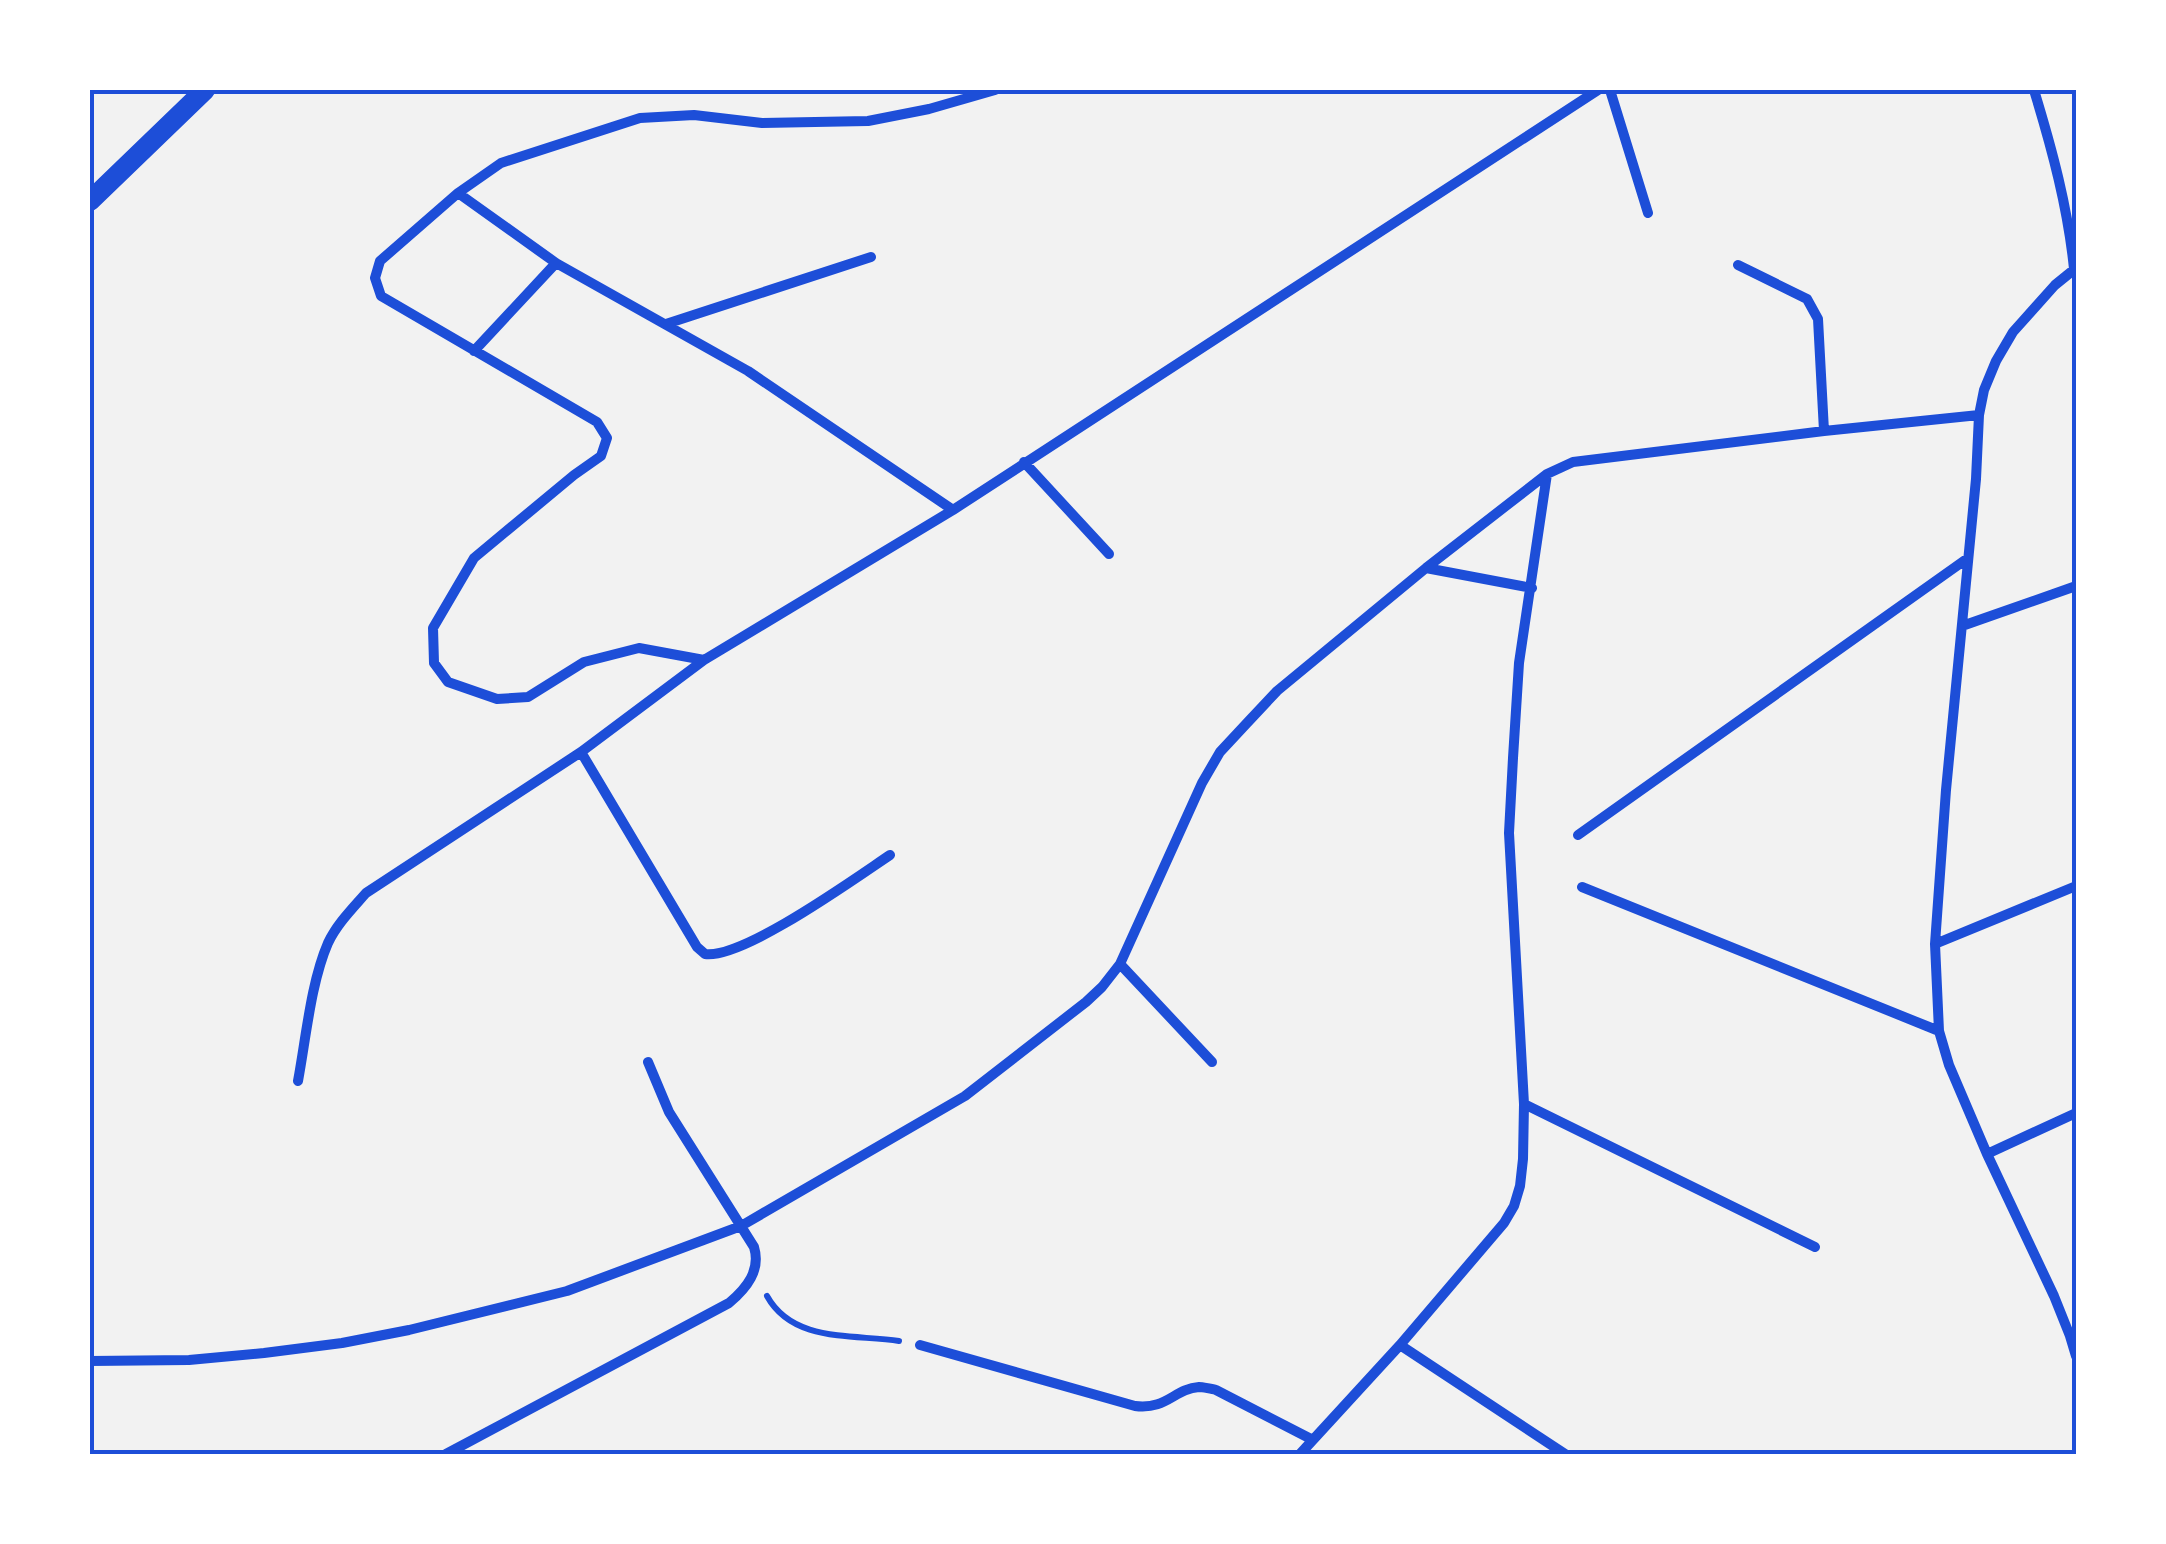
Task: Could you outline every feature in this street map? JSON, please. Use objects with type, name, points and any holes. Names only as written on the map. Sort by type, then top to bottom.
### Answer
[{"type":"main road","points":[[90,201],[205,90]]},
{"type":"street","points":[[704,660],[639,648],[584,662],[528,697],[497,700],[448,682],[434,663],[433,628],[474,558],[601,456],[607,438],[598,422],[381,296],[375,278],[380,261],[458,193],[501,163],[640,118],[694,115],[762,123],[868,121],[995,90]]},
{"type":"street","points":[[298,1081],[319,968],[344,917],[366,893],[580,752],[704,660],[953,510],[1598,90]]},
{"type":"street","points":[[1610,90],[1648,213]]},
{"type":"street","points":[[2034,90],[2062,196],[2075,268],[2013,332],[1984,390],[1935,944],[1939,1032],[1949,1065],[2073,1335],[2076,1356]]},
{"type":"street","points":[[458,193],[556,263],[748,370],[953,510]]},
{"type":"street","points":[[666,324],[872,256]]},
{"type":"street","points":[[474,350],[556,263]]},
{"type":"street","points":[[1738,265],[1807,299],[1814,308],[1818,319],[1824,431]]},
{"type":"street","points":[[90,1361],[189,1360],[264,1353],[408,1330],[567,1292],[741,1226],[965,1096],[1086,1002],[1120,964],[1220,752],[1277,692],[1547,474],[1572,462],[1979,416]]},
{"type":"street","points":[[1024,462],[1109,554]]},
{"type":"street","points":[[1300,1454],[1400,1346],[1504,1222],[1520,1186],[1524,1104],[1510,833],[1519,663],[1547,474]]},
{"type":"street","points":[[1578,835],[1968,558]]},
{"type":"street","points":[[1426,568],[1532,588]]},
{"type":"street","points":[[1962,626],[2076,586]]},
{"type":"street","points":[[580,752],[697,948],[705,954],[726,953],[762,934],[814,906],[890,856]]},
{"type":"street","points":[[1935,944],[2076,886]]},
{"type":"street","points":[[1582,887],[1939,1032]]},
{"type":"street","points":[[1120,964],[1212,1062]]},
{"type":"street","points":[[446,1454],[729,1302],[745,1288],[754,1272],[756,1255],[669,1112],[648,1062]]},
{"type":"street","points":[[1524,1104],[1815,1247]]},
{"type":"street","points":[[1987,1154],[2076,1113]]},
{"type":"street","points":[[920,1345],[1147,1408],[1200,1386],[1216,1390],[1313,1440]]},
{"type":"street","points":[[1400,1346],[1565,1454]]},
{"type":"path","points":[[754,1272],[772,1304],[798,1328],[920,1345]]}]
